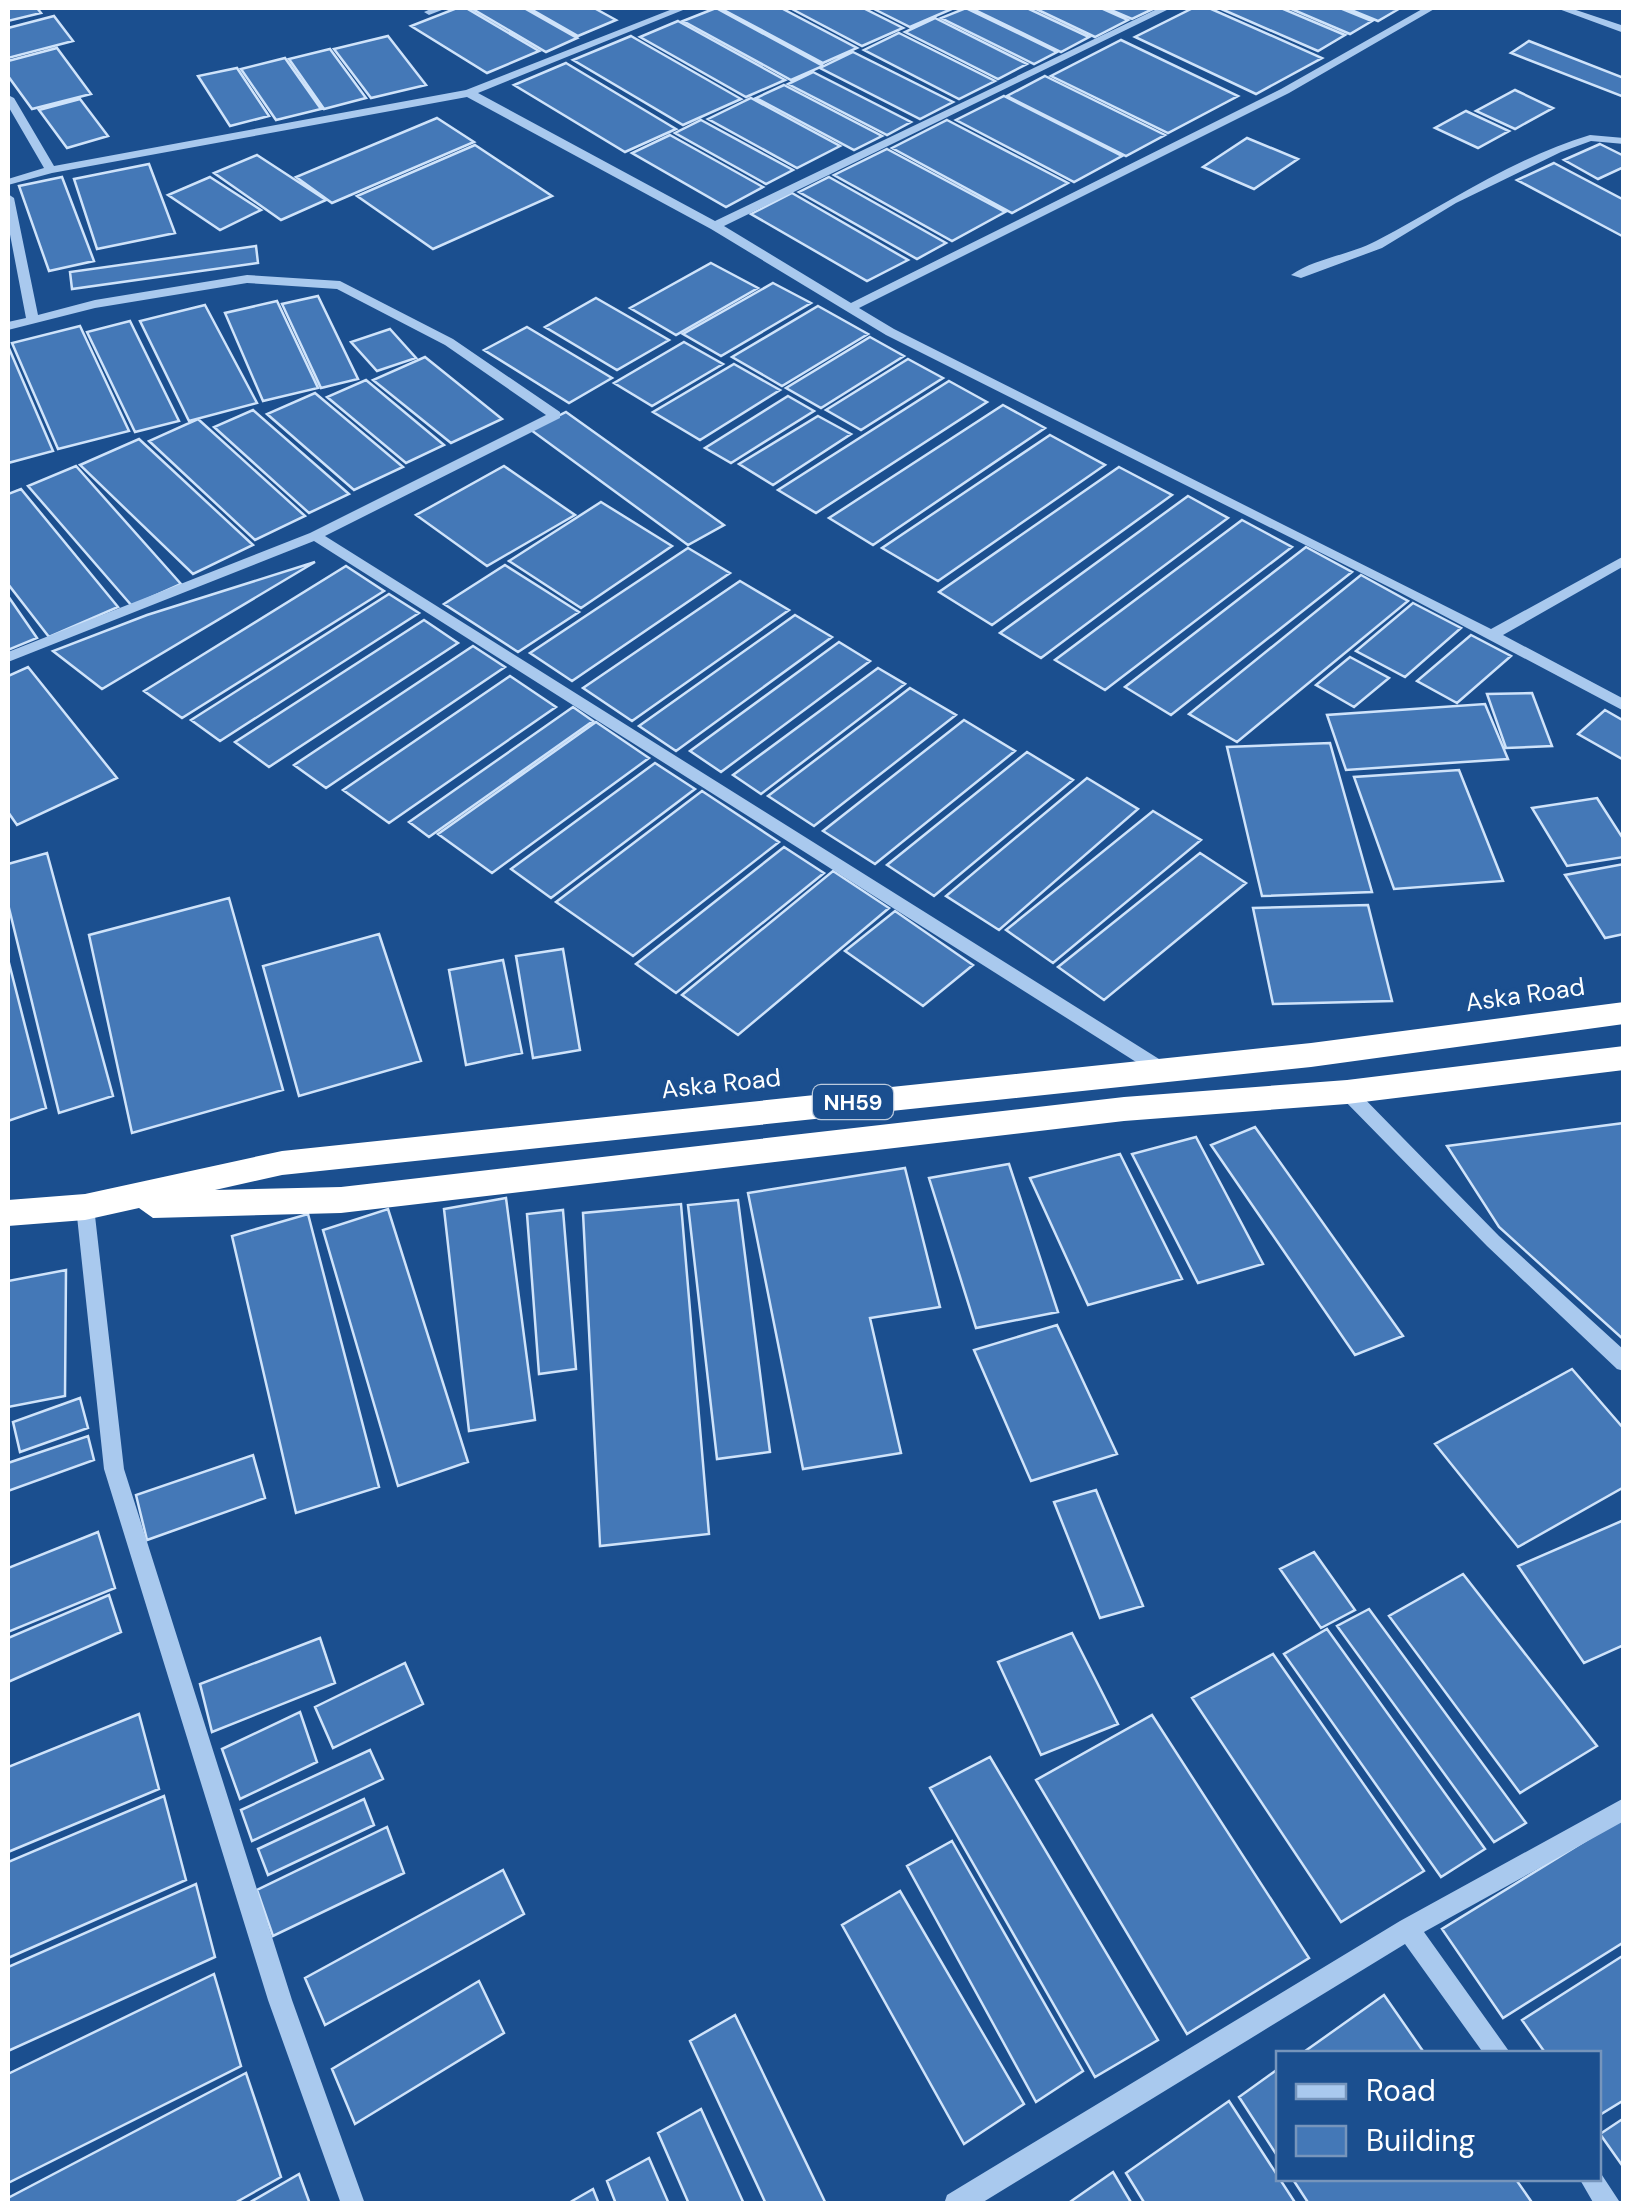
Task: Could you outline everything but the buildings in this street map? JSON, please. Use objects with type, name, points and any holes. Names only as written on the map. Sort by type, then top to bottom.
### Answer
[{"type":"highway","name":"Aska Road","points":[[8,1213],[86,1207],[282,1163],[1311,1055],[1624,1013]]},
{"type":"highway","name":"NH59","points":[[86,1207],[341,1200],[1124,1109],[1347,1092],[1624,1058]]},
{"type":"street","points":[[429,12],[442,8]]},
{"type":"street","points":[[8,182],[52,170],[468,93],[682,8]]},
{"type":"street","points":[[715,226],[1166,8]]},
{"type":"street","points":[[852,307],[1286,90],[1431,8]]},
{"type":"street","points":[[1561,8],[1624,30]]},
{"type":"street","points":[[468,93],[715,226],[890,332],[1624,706]]},
{"type":"street","points":[[8,98],[52,170]]},
{"type":"street","points":[[1296,276],[1378,245],[1452,201],[1557,150],[1590,138],[1624,141]]},
{"type":"street","points":[[8,198],[33,319]]},
{"type":"street","points":[[8,326],[95,304],[247,279],[340,285],[448,342],[555,415],[315,536],[8,657]]},
{"type":"street","points":[[315,536],[1161,1069]]},
{"type":"street","points":[[1491,636],[1624,560]]},
{"type":"street","points":[[1347,1092],[1493,1241],[1624,1362]]},
{"type":"street","points":[[86,1207],[114,1470],[280,2000],[353,2204]]},
{"type":"street","points":[[956,2204],[1408,1929],[1624,1809]]},
{"type":"street","points":[[1408,1929],[1497,2051]]},
{"type":"street","points":[[1592,2181],[1609,2204]]}]
